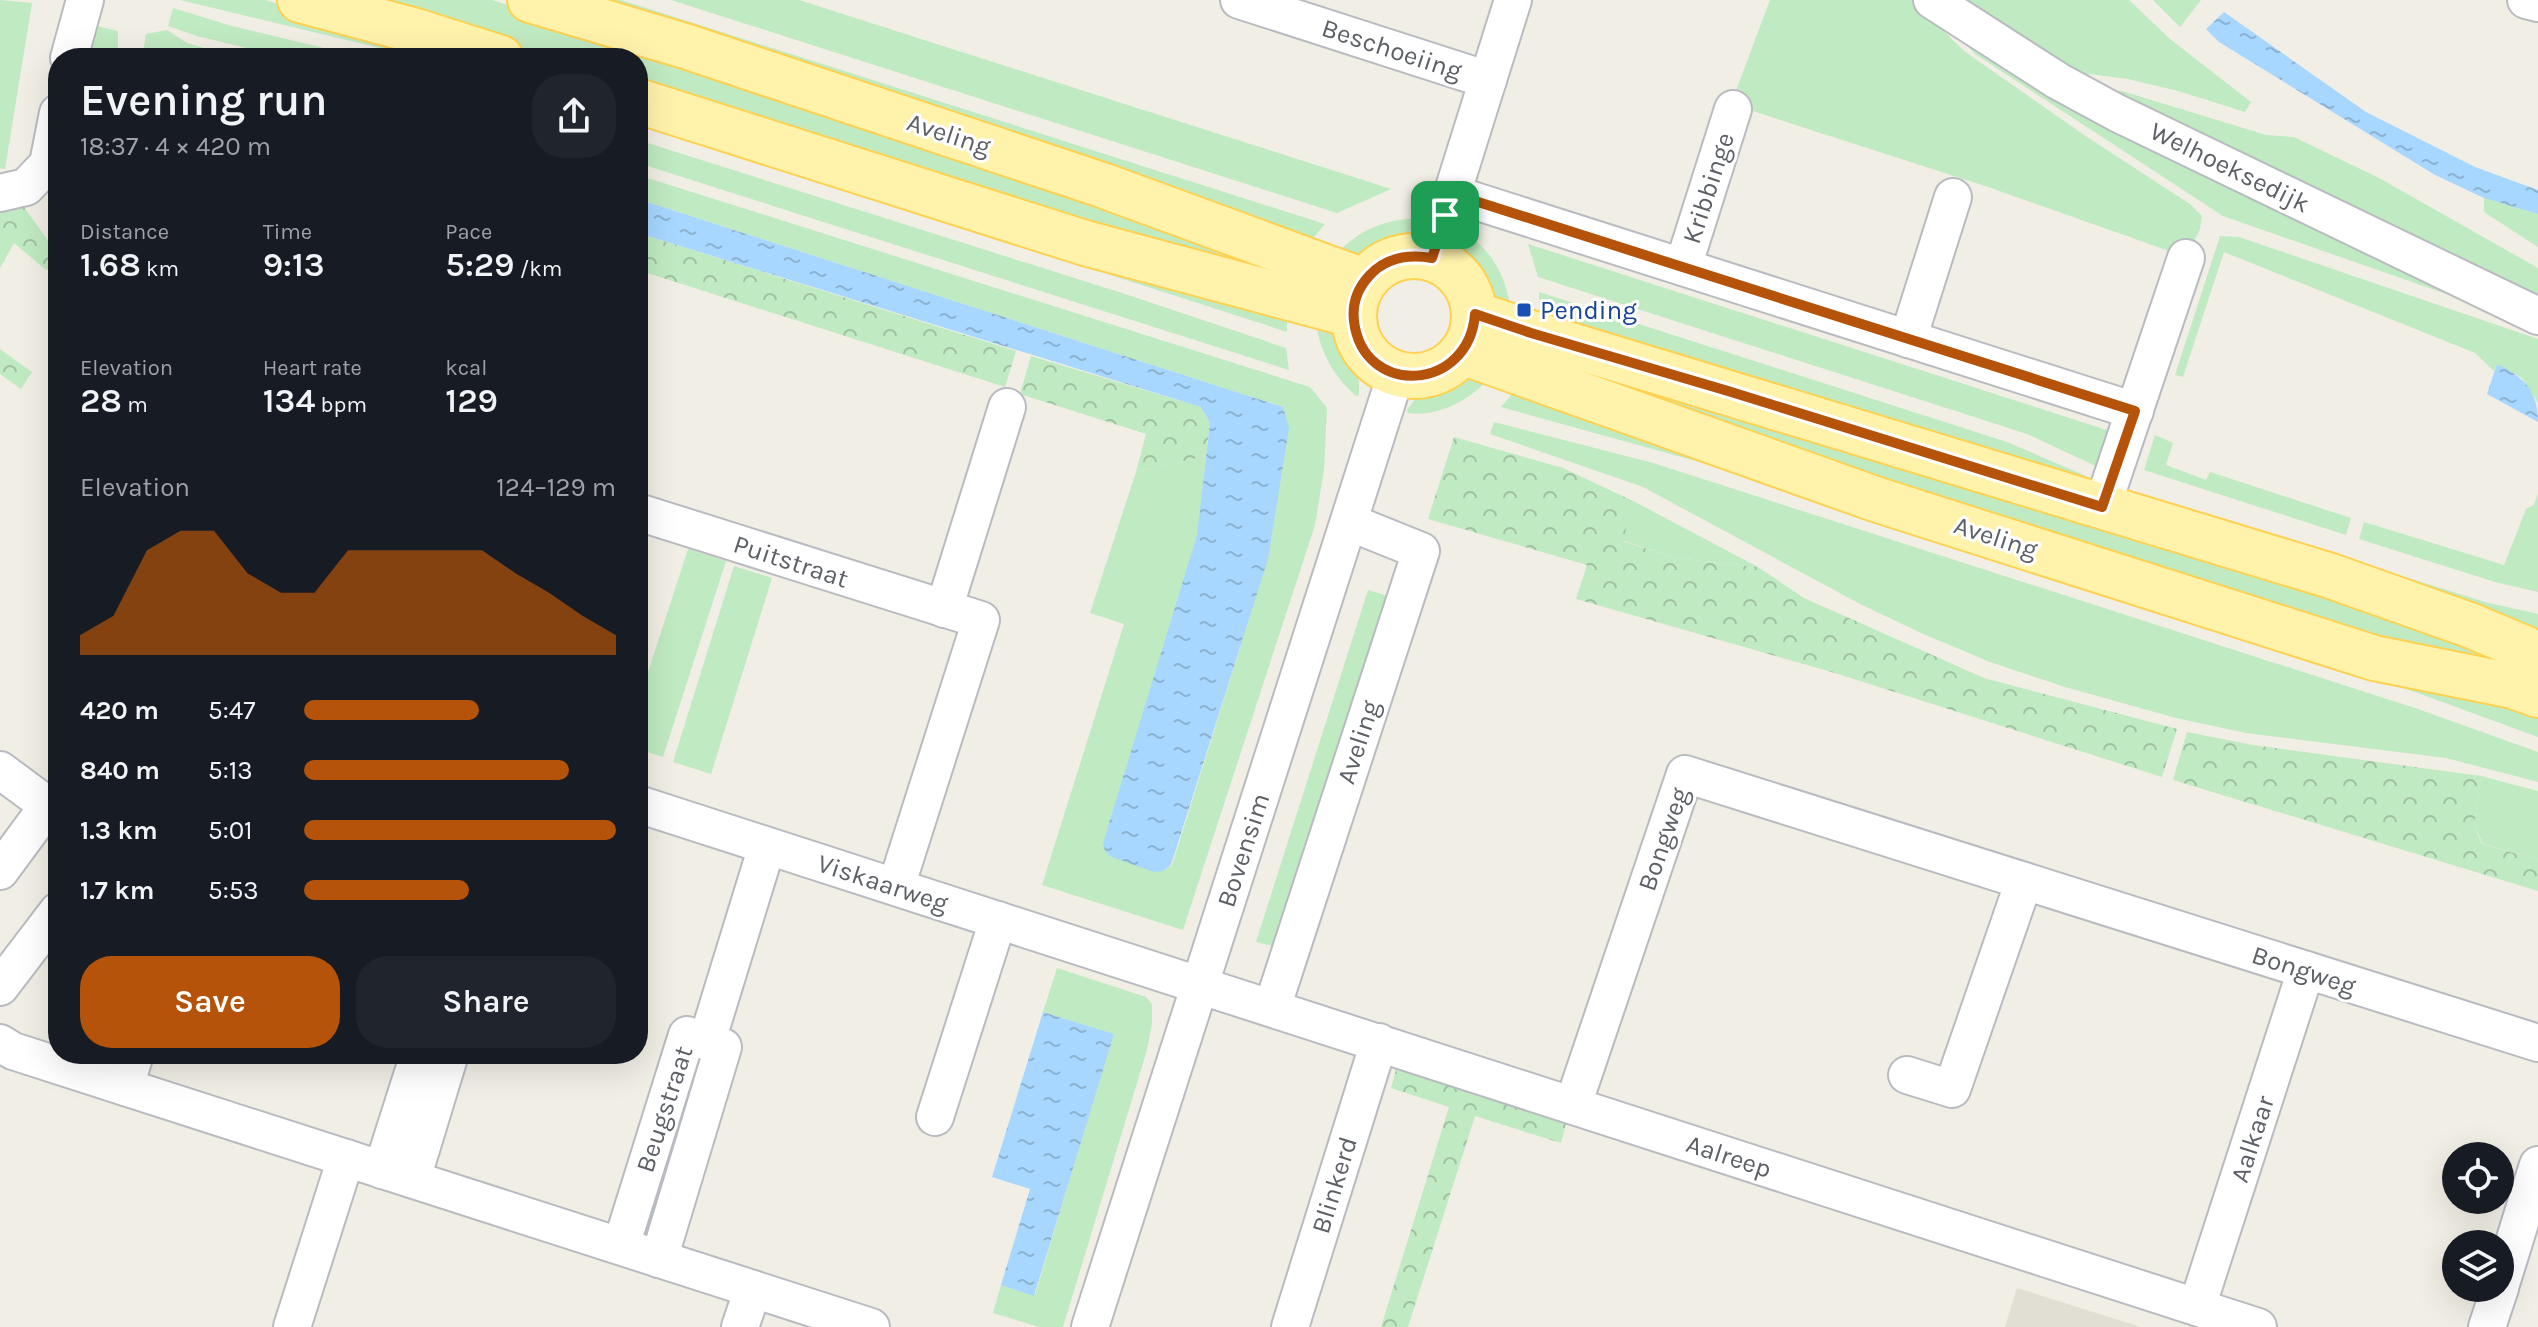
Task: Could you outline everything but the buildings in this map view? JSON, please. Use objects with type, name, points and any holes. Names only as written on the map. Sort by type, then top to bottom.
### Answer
[{"type":"main road","points":[[300,0],[470,48]]},
{"type":"main road","name":"Aveling","points":[[530,0],[688,47],[1072,175],[1359,298]]},
{"type":"main road","points":[[648,104],[1085,243],[1359,298]]},
{"type":"main road","points":[[1417,255],[1432,258],[1462,279],[1473,301],[1468,333],[1452,363],[1425,375],[1410,377],[1396,374],[1370,357],[1355,330],[1359,298],[1375,270],[1402,257],[1417,255]]},
{"type":"main road","points":[[1468,333],[1539,336],[1728,391],[2331,576],[2472,626],[2538,654]]},
{"type":"main road","name":"Aveling","points":[[1468,333],[1875,499],[2374,658],[2513,686],[2538,695]]},
{"type":"street","points":[[71,48],[85,0]]},
{"type":"street","points":[[1432,258],[1513,0]]},
{"type":"street","name":"Welhoeksedijk","points":[[1932,0],[2058,81],[2117,113],[2538,316]]},
{"type":"street","points":[[2526,0],[2538,3]]},
{"type":"street","name":"Beschoeiing","points":[[1247,1],[1488,80]]},
{"type":"street","name":"Kribbinge","points":[[1683,267],[1733,109]]},
{"type":"street","points":[[0,193],[26,187],[48,164]]},
{"type":"street","name":"Kribbinge","points":[[1453,194],[2135,411]]},
{"type":"street","points":[[1908,339],[1953,197]]},
{"type":"street","points":[[2102,507],[2186,258]]},
{"type":"street","name":"Bovensim","points":[[1090,1327],[1396,374]]},
{"type":"street","points":[[944,609],[1007,407]]},
{"type":"street","name":"Puitstraat","points":[[648,515],[981,620],[896,887]]},
{"type":"street","name":"Aveling","points":[[1272,1008],[1421,551],[1349,522]]},
{"type":"street","points":[[0,770],[48,806]]},
{"type":"street","name":"Bongweg","points":[[1573,1105],[1685,774],[2538,1043]]},
{"type":"street","name":"Viskaarweg","points":[[648,807],[1200,984]]},
{"type":"street","points":[[0,871],[48,816]]},
{"type":"street","points":[[707,1041],[767,846]]},
{"type":"street","points":[[1907,1075],[1952,1089],[2024,881]]},
{"type":"street","points":[[935,1117],[998,920]]},
{"type":"street","points":[[0,987],[48,924]]},
{"type":"street","name":"Aalkaar","points":[[2197,1307],[2306,970]]},
{"type":"street","name":"Aalreep","points":[[1200,984],[2258,1327]]},
{"type":"street","name":"Beugstraat","points":[[621,1246],[687,1035],[707,1041],[723,1047],[659,1259]]},
{"type":"street","name":"Blinkerd","points":[[1290,1327],[1379,1042]]},
{"type":"street","points":[[0,1043],[13,1051],[48,1057]]},
{"type":"street","points":[[93,1064],[130,1070],[346,1158],[871,1327]]},
{"type":"street","points":[[397,1175],[417,1064]]},
{"type":"street","points":[[397,1175],[446,1064]]},
{"type":"street","points":[[292,1327],[346,1158]]},
{"type":"street","points":[[2514,1242],[2538,1165]]},
{"type":"street","points":[[740,1327],[753,1289]]},
{"type":"street","points":[[2487,1327],[2495,1302]]},
{"type":"shaded area","points":[[2017,1288],[2141,1327],[2005,1327]]},
{"type":"green space","points":[[0,0],[32,3],[5,169],[0,168]]},
{"type":"green space","points":[[180,0],[265,0],[428,48],[379,48]]},
{"type":"green space","points":[[339,0],[492,0],[636,48],[500,48]]},
{"type":"green space","points":[[561,0],[621,0],[1325,224],[1304,249]]},
{"type":"green space","points":[[671,0],[799,0],[1391,189],[1337,213]]},
{"type":"green space","points":[[1770,0],[1912,0],[1964,51],[2190,204],[2202,216],[2200,229],[2186,257],[1988,187],[1731,104]]},
{"type":"green space","points":[[1956,0],[2129,0],[2170,39],[2251,102],[2245,112],[2128,79],[2089,74],[2066,76]]},
{"type":"green space","points":[[2153,0],[2201,0],[2180,27]]},
{"type":"green space","points":[[173,8],[323,48],[247,48],[168,26]]},
{"type":"green space","points":[[96,26],[118,31],[118,48],[90,48]]},
{"type":"green space","points":[[167,30],[187,43],[204,48],[144,48],[146,34]]},
{"type":"green space","points":[[1955,32],[2538,326],[2223,216],[1975,54]]},
{"type":"green space","points":[[648,52],[1294,267],[1288,287],[648,95]]},
{"type":"green space","points":[[2082,89],[2122,91],[2266,135],[2294,137],[2379,178],[2538,268],[2538,311]]},
{"type":"green space","points":[[648,127],[1287,316],[1287,332]]},
{"type":"green space","points":[[648,143],[1286,348],[1289,370],[648,166]]},
{"type":"green space","points":[[648,178],[1310,387],[1327,408],[1324,470],[1315,525],[1183,930],[1042,885],[1124,624],[1090,613],[1136,472],[1206,456],[1163,871],[1172,865],[1240,648],[1283,407],[648,202]]},
{"type":"green space","points":[[2484,198],[2538,214],[2538,247],[2484,212]]},
{"type":"green space","points":[[21,203],[48,240],[48,269],[14,243],[0,268],[0,209]]},
{"type":"green space","points":[[1422,218],[1385,252],[1363,258],[1335,256],[1354,238],[1374,227],[1397,220]]},
{"type":"green space","points":[[1453,225],[1478,243],[1495,263],[1506,287],[1512,316],[1485,298],[1467,266]]},
{"type":"green space","points":[[648,236],[1016,351],[1005,387],[648,273]]},
{"type":"green space","points":[[2220,236],[2239,237],[2538,339],[2538,403],[2522,378],[2497,364],[2494,371],[2475,353],[2224,252],[2183,377],[2175,375]]},
{"type":"green space","points":[[1528,244],[2113,432],[2100,468],[2027,434],[1538,277]]},
{"type":"green space","points":[[1539,292],[2007,442],[2086,476],[2066,479],[1539,316]]},
{"type":"green space","points":[[1315,314],[1338,327],[1348,341],[1357,369],[1359,395],[1356,396],[1347,387],[1327,359]]},
{"type":"green space","points":[[1539,345],[2538,665],[2410,654],[1617,397]]},
{"type":"green space","points":[[0,349],[32,372],[21,389],[0,374]]},
{"type":"green space","points":[[1031,356],[1201,407],[1210,423],[1206,456],[1136,472],[1146,434],[1020,394]]},
{"type":"green space","points":[[1465,372],[1488,380],[1452,406],[1419,414],[1408,413],[1418,395]]},
{"type":"green space","points":[[1522,383],[2538,704],[2538,737],[2415,692],[1703,463],[1501,407]]},
{"type":"green space","points":[[1494,422],[1653,463],[2415,708],[2538,752],[2538,782],[2446,758],[2246,733],[2176,718],[1990,662],[1860,604],[1643,487],[1490,434]]},
{"type":"green space","points":[[2155,435],[2173,443],[2166,465],[2206,480],[2210,472],[2351,518],[2346,535],[2144,470]]},
{"type":"green space","points":[[1454,437],[1563,468],[1633,501],[1623,541],[1675,558],[1758,567],[1804,598],[1984,678],[2177,729],[2162,777],[1835,673],[1576,599],[1587,565],[1428,519]]},
{"type":"green space","points":[[2538,493],[2538,592],[2495,582],[2359,539],[2364,522],[2504,565],[2526,509],[2534,505]]},
{"type":"green space","points":[[2141,494],[2485,602],[2538,614],[2538,643],[2157,510]]},
{"type":"green space","points":[[1633,501],[1758,567],[1675,558],[1622,540]]},
{"type":"green space","points":[[688,549],[726,561],[663,757],[648,752],[648,672]]},
{"type":"green space","points":[[734,566],[772,578],[711,774],[673,762]]},
{"type":"green space","points":[[1368,590],[1391,597],[1280,948],[1256,942]]},
{"type":"green space","points":[[2187,732],[2253,745],[2481,776],[2474,825],[2482,844],[2538,860],[2538,891],[2173,780]]},
{"type":"green space","points":[[2481,776],[2538,791],[2538,860],[2483,844],[2474,825]]},
{"type":"green space","points":[[1057,968],[1146,997],[1152,1004],[1152,1024],[1147,1050],[1063,1327],[1039,1327],[993,1313],[1001,1285],[1035,1295],[1113,1034],[1043,1012]]},
{"type":"green space","points":[[1397,1066],[1567,1120],[1561,1143],[1475,1116],[1408,1327],[1381,1327],[1449,1107],[1391,1088]]},
{"type":"water","points":[[2224,12],[2366,112],[2475,167],[2538,190],[2538,214],[2484,198],[2435,175],[2219,42],[2206,29]]},
{"type":"water","points":[[648,202],[1283,407],[1289,428],[1268,559],[1171,865],[1163,871],[1154,872],[1112,857],[1105,851],[1103,843],[1197,535],[1210,423],[1201,407],[648,236]]},
{"type":"water","points":[[2497,364],[2528,386],[2535,402],[2538,422],[2487,394]]},
{"type":"water","points":[[1043,1012],[1114,1034],[1034,1296],[1001,1285],[1030,1189],[992,1177]]},
{"type":"place","name":"Pending","points":[[1524,310]]},
{"type":"route","points":[[1453,194],[2135,411],[2102,507],[1475,314],[1468,344],[1452,363],[1425,375],[1410,377],[1396,374],[1370,357],[1361,344],[1355,330],[1355,303],[1364,281],[1387,262],[1417,255],[1432,258],[1445,215],[1453,194]]}]
